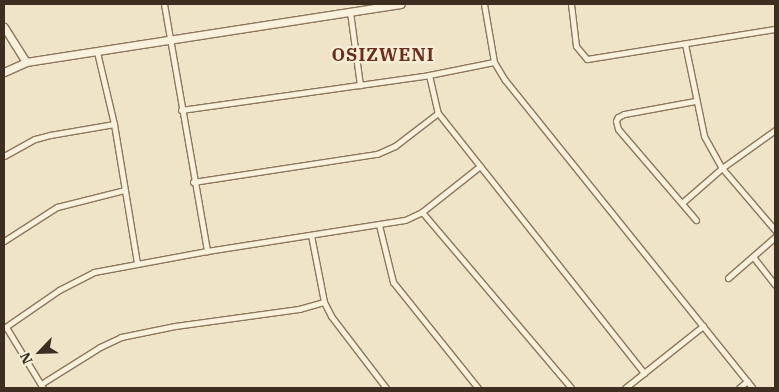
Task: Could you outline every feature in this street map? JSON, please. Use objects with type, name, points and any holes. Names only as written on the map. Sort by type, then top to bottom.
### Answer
[{"type":"street","points":[[164,4],[193,182],[207,251]]},
{"type":"street","points":[[4,72],[26,62],[401,4]]},
{"type":"street","points":[[484,4],[494,62],[505,80],[753,388]]},
{"type":"street","points":[[570,4],[576,46],[587,59],[775,29]]},
{"type":"street","points":[[350,12],[360,85]]},
{"type":"street","points":[[4,27],[26,62]]},
{"type":"street","points":[[685,44],[695,101],[704,136],[722,168],[775,230]]},
{"type":"street","points":[[97,52],[114,124],[137,263]]},
{"type":"street","points":[[181,110],[429,75],[494,62]]},
{"type":"street","points":[[429,75],[438,113],[644,373]]},
{"type":"street","points":[[695,101],[624,114],[618,117],[616,122],[618,129],[696,220]]},
{"type":"street","points":[[193,182],[377,154],[394,146],[438,113]]},
{"type":"street","points":[[4,156],[36,139],[114,124]]},
{"type":"street","points":[[682,202],[722,168],[775,130]]},
{"type":"street","points":[[324,302],[298,309],[175,326],[122,337],[100,347],[42,386],[5,327],[73,281],[94,272],[207,251],[405,220],[422,212],[480,166]]},
{"type":"street","points":[[4,241],[57,207],[124,190]]},
{"type":"street","points":[[422,212],[571,388]]},
{"type":"street","points":[[379,225],[393,282],[478,388]]},
{"type":"street","points":[[311,235],[324,302],[335,321],[386,388]]},
{"type":"street","points":[[728,278],[754,258],[775,237]]},
{"type":"street","points":[[754,258],[775,285]]},
{"type":"street","points":[[625,388],[703,326]]},
{"type":"street","points":[[739,388],[747,381]]},
{"type":"district","name":"OSIZWENI","points":[[383,55]]}]
